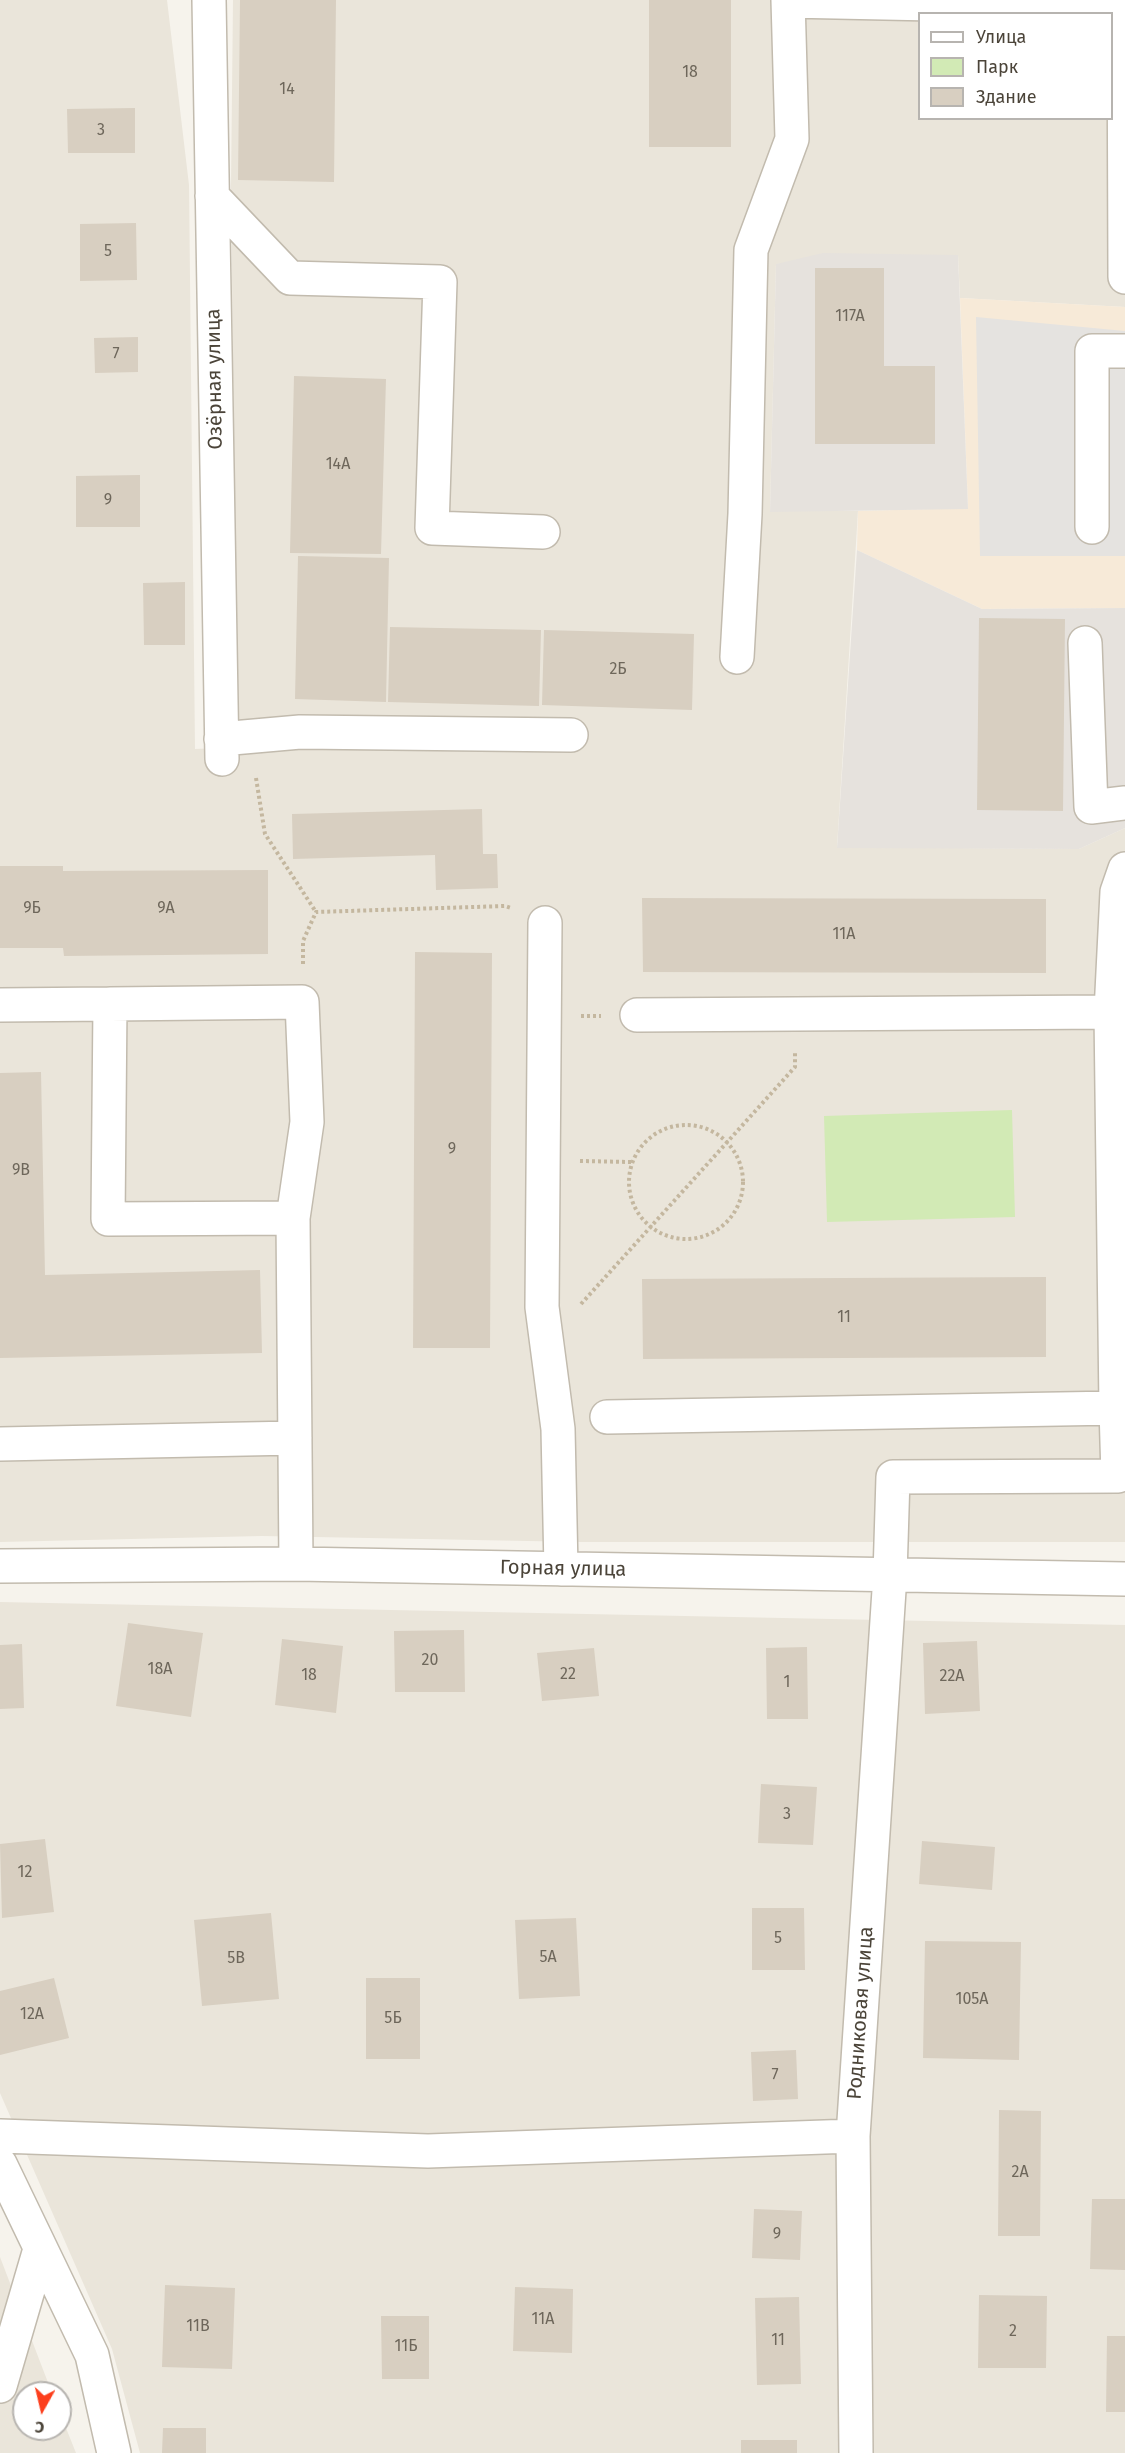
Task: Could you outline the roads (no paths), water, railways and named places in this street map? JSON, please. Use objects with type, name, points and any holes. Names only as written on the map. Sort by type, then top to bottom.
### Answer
[{"type":"street","name":"Озёрная улица","points":[[209,0],[212,195],[230,745],[300,732],[571,735]]},
{"type":"street","points":[[736,657],[745,514],[751,250],[792,139],[788,0],[1124,4],[1125,277]]},
{"type":"street","points":[[212,195],[290,278],[440,282],[432,528],[543,532]]},
{"type":"street","points":[[1092,527],[1092,351],[1125,351]]},
{"type":"street","points":[[1084,643],[1091,807],[1125,803]]},
{"type":"street","points":[[607,1417],[1116,1408],[1111,1012],[1116,892],[1125,869]]},
{"type":"street","points":[[545,923],[542,1307],[558,1429],[561,1569]]},
{"type":"street","points":[[0,1005],[302,1002],[308,1122],[293,1218],[296,1564]]},
{"type":"street","points":[[110,1004],[108,1219],[293,1218]]},
{"type":"street","points":[[637,1015],[1111,1012]]},
{"type":"street","name":"Родниковая улица","points":[[856,2453],[853,2136],[890,1575],[893,1477],[1118,1476],[1116,1408]]},
{"type":"street","points":[[0,1444],[295,1438]]},
{"type":"street","name":"Горная улица","points":[[0,1566],[296,1564],[1125,1579]]},
{"type":"street","points":[[0,2136],[428,2151],[853,2136]]},
{"type":"street","points":[[0,2164],[92,2355],[114,2453]]},
{"type":"street","points":[[0,2386],[40,2249]]}]
